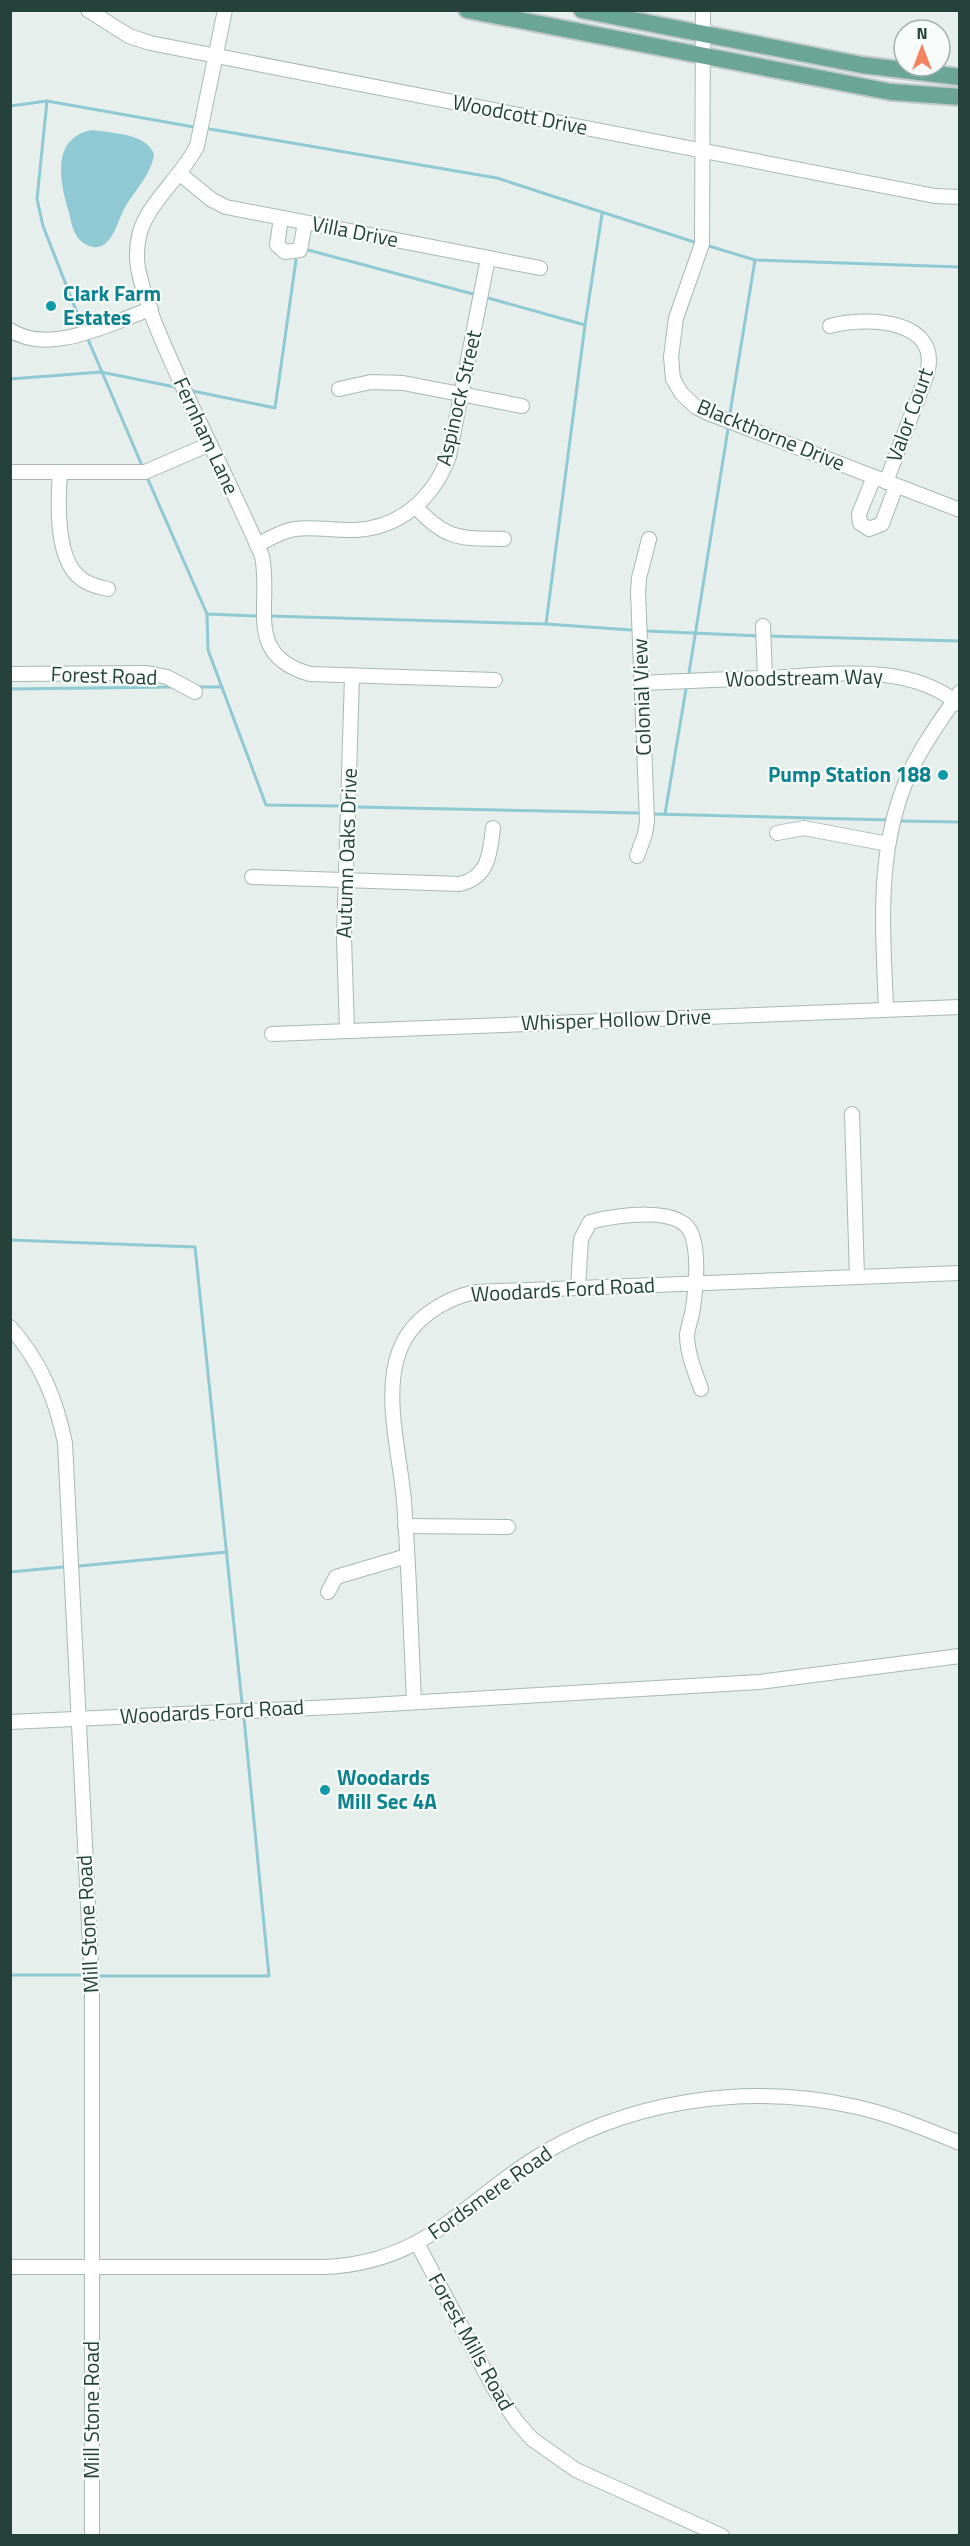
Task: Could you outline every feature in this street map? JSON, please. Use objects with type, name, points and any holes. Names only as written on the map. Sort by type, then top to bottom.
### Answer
[{"type":"main road","points":[[467,10],[891,92],[960,97]]},
{"type":"main road","points":[[582,10],[862,65],[960,77]]},
{"type":"street","name":"Woodcott Drive","points":[[88,10],[129,36],[150,43],[935,196],[960,197]]},
{"type":"street","name":"Fernham Lane","points":[[225,10],[201,132],[188,164],[147,217],[137,243],[139,270],[164,347],[257,545],[264,567],[263,628],[272,650],[284,663],[310,674],[495,680]]},
{"type":"street","name":"Blackthorne Drive","points":[[703,10],[702,244],[675,324],[671,357],[675,383],[686,399],[702,410],[960,510]]},
{"type":"street","name":"Villa Drive","points":[[180,174],[219,204],[540,268]]},
{"type":"street","points":[[281,218],[278,245],[285,252],[300,250],[306,223]]},
{"type":"street","name":"Aspinock Street","points":[[257,545],[297,529],[354,530],[379,527],[416,507],[432,490],[442,474],[452,446],[488,258]]},
{"type":"street","points":[[10,330],[34,340],[49,341],[67,338],[151,309]]},
{"type":"street","name":"Valor Court","points":[[830,326],[859,321],[906,328],[920,336],[930,353],[931,360],[926,377],[885,481]]},
{"type":"street","points":[[339,389],[386,382],[522,406]]},
{"type":"street","points":[[10,472],[144,472],[210,444]]},
{"type":"street","points":[[60,472],[59,526],[69,561],[78,576],[94,586],[108,589]]},
{"type":"street","points":[[416,507],[435,526],[447,533],[469,538],[504,539]]},
{"type":"street","name":"Colonial View","points":[[637,856],[646,828],[638,592],[639,578],[649,539]]},
{"type":"street","points":[[764,626],[765,678]]},
{"type":"street","name":"Forest Road","points":[[10,674],[147,673],[167,677],[195,692]]},
{"type":"street","name":"Woodstream Way","points":[[641,683],[884,674],[912,680],[958,699]]},
{"type":"street","name":"Autumn Oaks Drive","points":[[347,1030],[344,938],[352,676]]},
{"type":"street","points":[[886,1009],[882,885],[888,844],[898,803],[911,770],[958,699]]},
{"type":"street","points":[[252,877],[460,884],[468,882],[487,864],[493,828]]},
{"type":"street","points":[[777,834],[804,828],[888,844]]},
{"type":"street","name":"Whisper Hollow Drive","points":[[272,1034],[960,1007]]},
{"type":"street","points":[[852,1114],[857,1277]]},
{"type":"street","points":[[578,1288],[581,1239],[590,1222],[615,1216],[666,1216],[682,1222],[692,1234],[695,1284],[687,1336],[691,1360],[701,1389]]},
{"type":"street","name":"Woodards Ford Road","points":[[414,1702],[405,1526],[392,1385],[400,1349],[411,1331],[424,1317],[446,1301],[469,1293],[960,1273]]},
{"type":"street","name":"Mill Stone Road","points":[[10,1327],[33,1356],[48,1384],[59,1413],[65,1443],[92,1986],[92,2535]]},
{"type":"street","points":[[405,1526],[508,1527]]},
{"type":"street","points":[[328,1592],[336,1577],[406,1556]]},
{"type":"street","name":"Woodards Ford Road","points":[[10,1722],[759,1682],[960,1656]]},
{"type":"street","name":"Fordsmere Road","points":[[10,2267],[344,2266],[377,2260],[432,2235],[509,2176],[553,2148],[607,2123],[699,2100],[762,2096],[829,2102],[891,2117],[960,2143]]},
{"type":"street","name":"Forest Mills Road","points":[[417,2243],[496,2392],[532,2439],[576,2470],[722,2535]]},
{"type":"water","points":[[92,130],[136,138],[150,147],[154,154],[150,168],[124,209],[112,235],[104,245],[96,247],[85,244],[75,233],[61,173],[64,151],[70,142],[79,135]]},
{"type":"waterway","points":[[47,101],[37,199],[43,226],[83,328]]},
{"type":"waterway","points":[[10,106],[47,101],[194,127]]},
{"type":"waterway","points":[[210,129],[497,178],[694,242]]},
{"type":"waterway","points":[[546,624],[585,325],[602,214]]},
{"type":"waterway","points":[[709,246],[755,260],[960,267]]},
{"type":"waterway","points":[[308,250],[473,294]]},
{"type":"waterway","points":[[193,391],[275,408],[296,260]]},
{"type":"waterway","points":[[730,413],[755,260]]},
{"type":"waterway","points":[[488,298],[585,325]]},
{"type":"waterway","points":[[87,337],[143,468]]},
{"type":"waterway","points":[[10,379],[101,372],[175,387]]},
{"type":"waterway","points":[[689,673],[728,429]]},
{"type":"waterway","points":[[146,475],[207,614],[208,650],[266,805],[341,806]]},
{"type":"waterway","points":[[207,614],[259,616]]},
{"type":"waterway","points":[[269,616],[546,624],[631,630]]},
{"type":"waterway","points":[[647,631],[760,636]]},
{"type":"waterway","points":[[766,636],[960,641]]},
{"type":"waterway","points":[[10,689],[174,687]]},
{"type":"waterway","points":[[195,687],[222,687]]},
{"type":"waterway","points":[[665,814],[686,689]]},
{"type":"waterway","points":[[356,807],[638,813]]},
{"type":"waterway","points":[[654,814],[889,820]]},
{"type":"waterway","points":[[898,821],[960,822]]},
{"type":"waterway","points":[[10,1240],[195,1247],[242,1703]]},
{"type":"waterway","points":[[79,1566],[227,1552]]},
{"type":"waterway","points":[[10,1572],[63,1567]]},
{"type":"waterway","points":[[99,1976],[269,1976],[244,1718]]},
{"type":"waterway","points":[[10,1975],[83,1975]]},
{"type":"place","name":"Clark Farm Estates","points":[[51,306]]},
{"type":"place","name":"Pump Station 188","points":[[943,775]]},
{"type":"place","name":"Woodards Mill Sec 4A","points":[[325,1790]]}]
